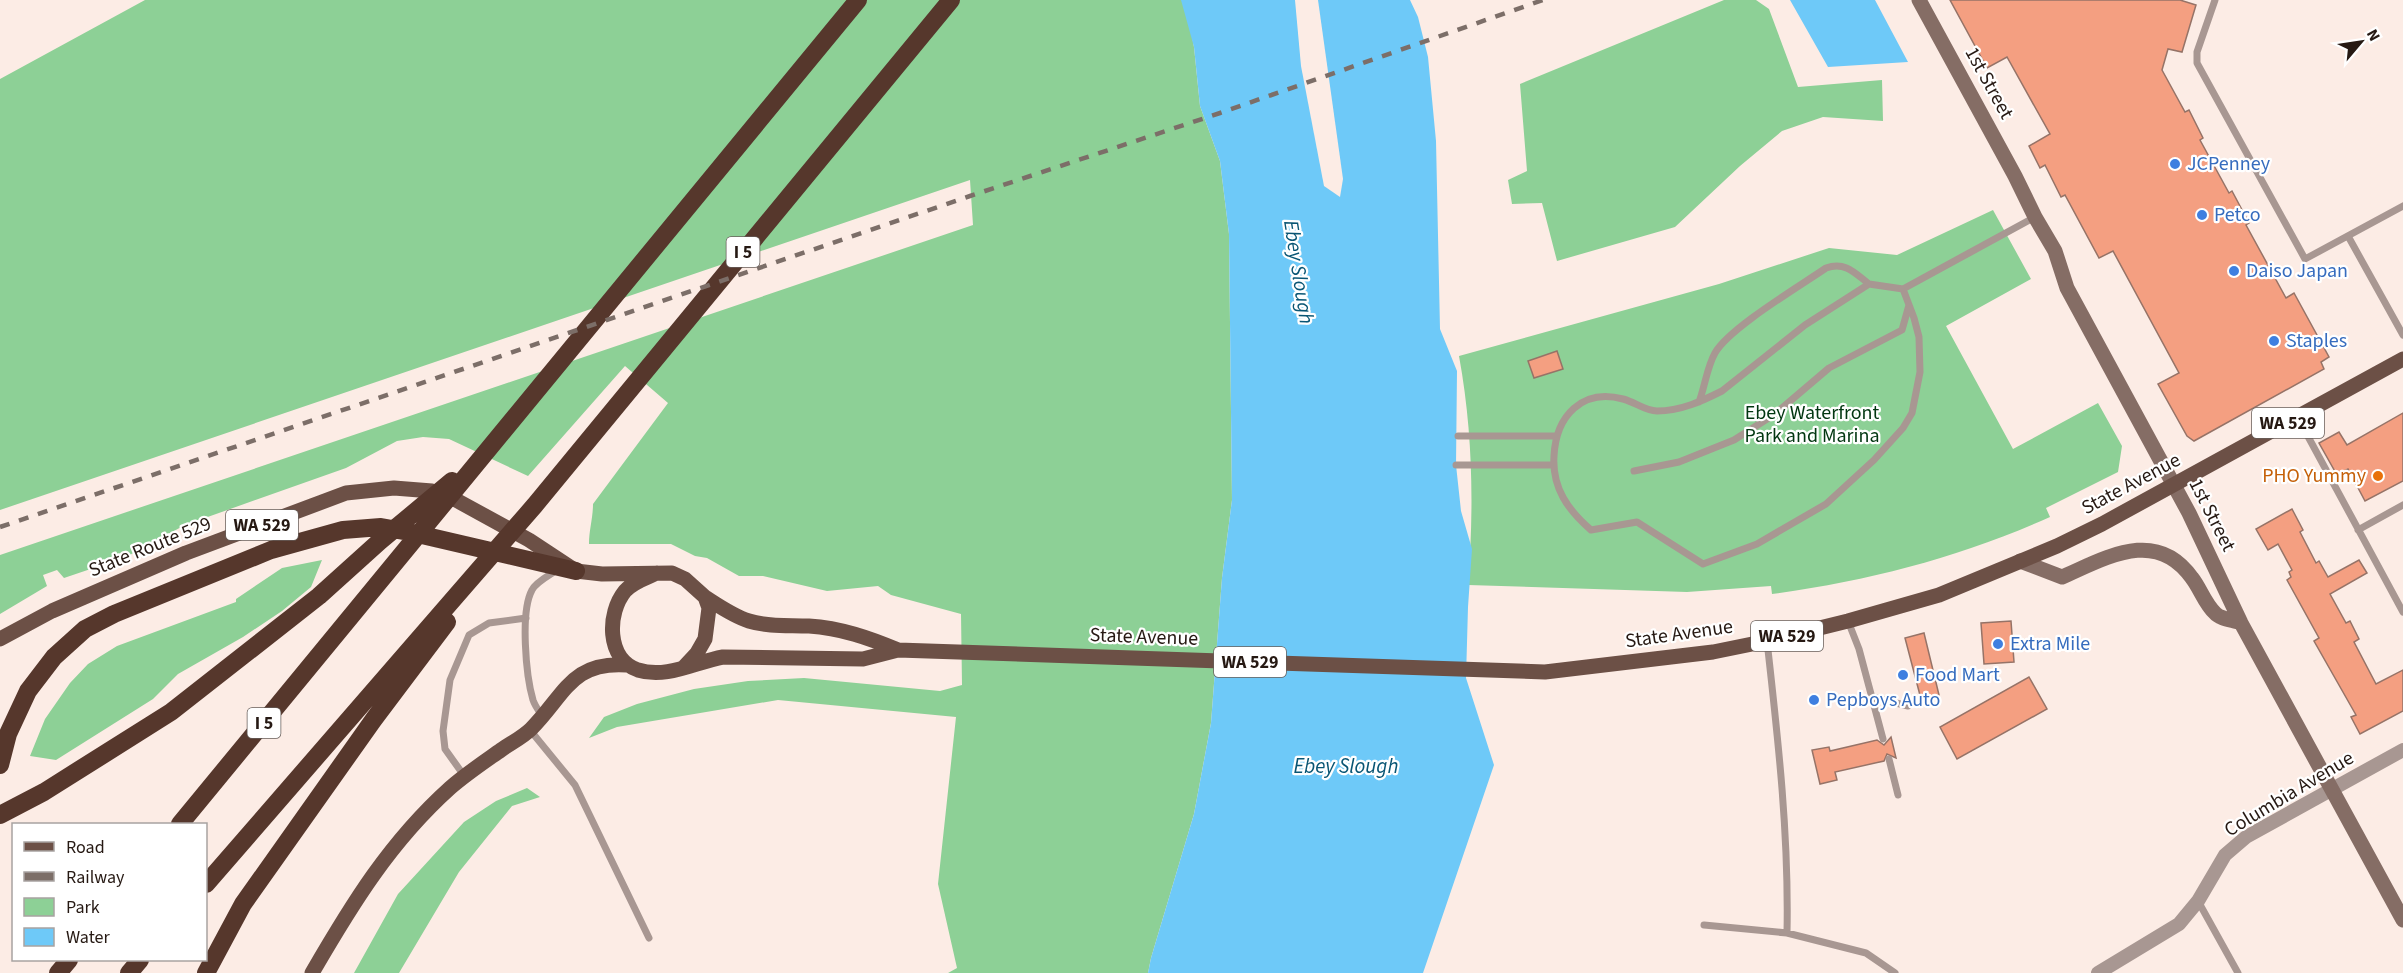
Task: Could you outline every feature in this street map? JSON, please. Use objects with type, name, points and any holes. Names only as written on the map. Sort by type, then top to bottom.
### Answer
[{"type":"highway","name":"I 5","points":[[182,823],[858,0]]},
{"type":"highway","name":"I 5","points":[[207,883],[535,505],[951,0]]},
{"type":"highway","points":[[7,812],[171,712],[319,596],[380,541],[481,457]]},
{"type":"highway","points":[[206,973],[243,904],[374,719],[535,505]]},
{"type":"highway","points":[[0,765],[8,734],[28,691],[54,657],[85,629],[114,614],[271,550],[343,530],[381,527],[568,569]]},
{"type":"highway","points":[[58,973],[68,961]]},
{"type":"highway","points":[[129,973],[139,961]]},
{"type":"main road","name":"State Avenue","points":[[683,668],[723,657],[863,659],[898,650],[1545,672],[1713,652],[1848,621],[1939,595],[2020,561],[2093,529],[2403,360]]},
{"type":"main road","name":"State Route 529","points":[[0,639],[52,611],[186,553],[346,493],[394,488],[432,491],[475,510],[529,540],[568,569],[602,574],[657,573]]},
{"type":"main road","points":[[312,973],[363,886],[427,809],[465,777],[530,730],[580,674],[592,667],[608,663],[627,665],[638,670],[657,673],[672,672],[683,668],[697,653],[705,639],[710,608],[705,597],[685,579],[672,573],[657,573],[626,589],[614,613],[615,647],[627,665]]},
{"type":"main road","name":"State Avenue","points":[[705,597],[734,616],[751,622],[768,625],[813,626],[863,635],[898,650]]},
{"type":"street","name":"1st Street","points":[[1919,0],[2055,251],[2067,288],[2174,485],[2241,623],[2403,920]]},
{"type":"street","points":[[2020,561],[2062,577],[2134,549],[2156,551],[2174,559],[2191,576],[2215,614],[2241,623]]},
{"type":"street","name":"Columbia Avenue","points":[[2098,973],[2179,924],[2198,901],[2226,855],[2246,837],[2403,750]]},
{"type":"lane","points":[[2215,0],[2197,52],[2198,63],[2305,259],[2403,206]]},
{"type":"lane","points":[[1699,402],[1716,352],[1739,328],[1826,268],[1836,264],[1844,266],[1869,284],[1903,289],[2035,217]]},
{"type":"lane","points":[[2348,236],[2403,335]]},
{"type":"lane","points":[[1869,284],[1805,325],[1722,390],[1699,402],[1668,411],[1653,411],[1624,399],[1605,396],[1576,406],[1564,417],[1556,436],[1553,465],[1556,484],[1576,517],[1592,530],[1637,522],[1704,564],[1757,544],[1835,498],[1889,445],[1912,413],[1920,372],[1919,337],[1903,289]]},
{"type":"lane","points":[[1634,471],[1679,462],[1734,440],[1775,414],[1829,368],[1902,330],[1909,305]]},
{"type":"lane","points":[[2298,418],[2403,612]]},
{"type":"lane","points":[[1458,436],[1556,436]]},
{"type":"lane","points":[[1456,465],[1553,465]]},
{"type":"lane","points":[[2358,530],[2403,505]]},
{"type":"lane","points":[[542,716],[533,701],[528,671],[525,641],[526,618],[532,589],[568,569]]},
{"type":"lane","points":[[465,777],[445,749],[443,731],[450,680],[469,635],[489,623],[526,618]]},
{"type":"lane","points":[[1848,621],[1859,649],[1883,739]]},
{"type":"lane","points":[[1767,641],[1782,769],[1788,886],[1787,933]]},
{"type":"lane","points":[[1872,697],[1908,706]]},
{"type":"lane","points":[[530,730],[575,785],[649,938]]},
{"type":"lane","points":[[1889,759],[1898,795]]},
{"type":"lane","points":[[2198,901],[2238,973]]},
{"type":"lane","points":[[1704,925],[1787,933],[1866,953],[1896,973]]},
{"type":"green space","points":[[145,0],[1185,0],[1194,47],[1200,106],[1220,161],[1229,234],[1232,500],[1222,578],[1211,723],[1194,814],[1148,973],[948,973],[957,968],[938,884],[956,717],[778,700],[617,727],[589,738],[604,717],[637,704],[694,689],[748,681],[804,678],[940,691],[962,685],[961,614],[891,595],[878,586],[827,591],[763,576],[739,576],[707,558],[695,556],[671,544],[589,544],[593,504],[668,403],[625,366],[528,476],[449,439],[423,437],[397,441],[346,468],[185,525],[126,557],[64,578],[57,570],[43,575],[47,586],[0,614],[0,555],[973,225],[970,180],[0,510],[0,79]]},
{"type":"green space","points":[[1724,0],[1756,0],[1769,9],[1798,87],[1882,80],[1883,121],[1823,117],[1782,131],[1740,166],[1675,227],[1557,261],[1542,203],[1512,204],[1508,180],[1527,171],[1520,84]]},
{"type":"green space","name":"Ebey Waterfront Park and Marina","points":[[1993,210],[2031,279],[1946,326],[2013,449],[2098,403],[2122,446],[2118,472],[2046,508],[2050,517],[1983,544],[1914,566],[1808,589],[1772,594],[1771,586],[1687,592],[1468,585],[1471,527],[1470,442],[1459,356],[1719,284],[1829,248],[1897,255]]},
{"type":"green space","points":[[322,560],[311,587],[282,611],[243,637],[178,674],[153,699],[56,760],[30,756],[45,719],[70,683],[88,664],[117,646],[236,602],[236,599],[282,568]]},
{"type":"green space","points":[[527,788],[540,797],[512,806],[459,872],[399,973],[354,973],[398,894],[464,822],[496,801]]},
{"type":"water","name":"Ebey Slough","points":[[1181,0],[1410,0],[1418,17],[1428,57],[1436,141],[1440,329],[1457,371],[1456,465],[1461,511],[1472,549],[1466,678],[1494,765],[1423,973],[1148,973],[1194,814],[1211,723],[1222,578],[1232,500],[1229,234],[1220,161],[1200,106],[1194,47]]},
{"type":"water","points":[[1790,0],[1875,0],[1908,62],[1828,67]]},
{"type":"pier","points":[[1295,0],[1318,0],[1343,179],[1340,197],[1324,186],[1301,66]]},
{"type":"building","points":[[1950,0],[2180,0],[2196,5],[2182,52],[2168,49],[2162,70],[2185,112],[2189,110],[2203,138],[2200,140],[2229,193],[2232,191],[2249,223],[2246,225],[2286,298],[2294,293],[2329,357],[2321,362],[2324,369],[2194,441],[2187,436],[2158,384],[2179,373],[2113,251],[2099,258],[2065,195],[2061,197],[2045,165],[2040,168],[2029,146],[2050,134],[2007,57],[1987,68]]},
{"type":"building","points":[[1557,351],[1563,369],[1534,378],[1528,361]]},
{"type":"building","points":[[2403,413],[2403,481],[2365,501],[2348,469],[2337,475],[2319,443],[2339,432],[2347,445]]},
{"type":"building","points":[[2292,509],[2303,530],[2300,532],[2316,563],[2319,561],[2328,577],[2359,560],[2367,573],[2330,594],[2346,623],[2350,621],[2359,639],[2354,642],[2376,684],[2403,670],[2403,711],[2360,734],[2351,717],[2356,715],[2314,641],[2319,638],[2287,580],[2291,577],[2289,572],[2292,570],[2278,544],[2268,550],[2256,529]]},
{"type":"building","points":[[2011,621],[2014,662],[1984,664],[1981,623]]},
{"type":"building","points":[[1924,633],[1939,695],[1921,699],[1905,638]]},
{"type":"building","points":[[2029,677],[2047,709],[1957,759],[1940,727]]},
{"type":"building","points":[[1891,737],[1896,758],[1887,754],[1884,761],[1835,772],[1837,780],[1820,784],[1812,750],[1829,747],[1830,751],[1877,740],[1884,745]]},
{"type":"railway","points":[[0,527],[1220,113],[1543,0]]},
{"type":"place","name":"JCPenney","points":[[2175,164]]},
{"type":"place","name":"Petco","points":[[2202,215]]},
{"type":"place","name":"Daiso Japan","points":[[2234,271]]},
{"type":"place","name":"Staples","points":[[2274,341]]},
{"type":"place","name":"PHO Yummy","points":[[2378,476]]},
{"type":"place","name":"Extra Mile","points":[[1998,644]]},
{"type":"place","name":"Food Mart","points":[[1903,675]]},
{"type":"place","name":"Pepboys Auto","points":[[1814,700]]}]
